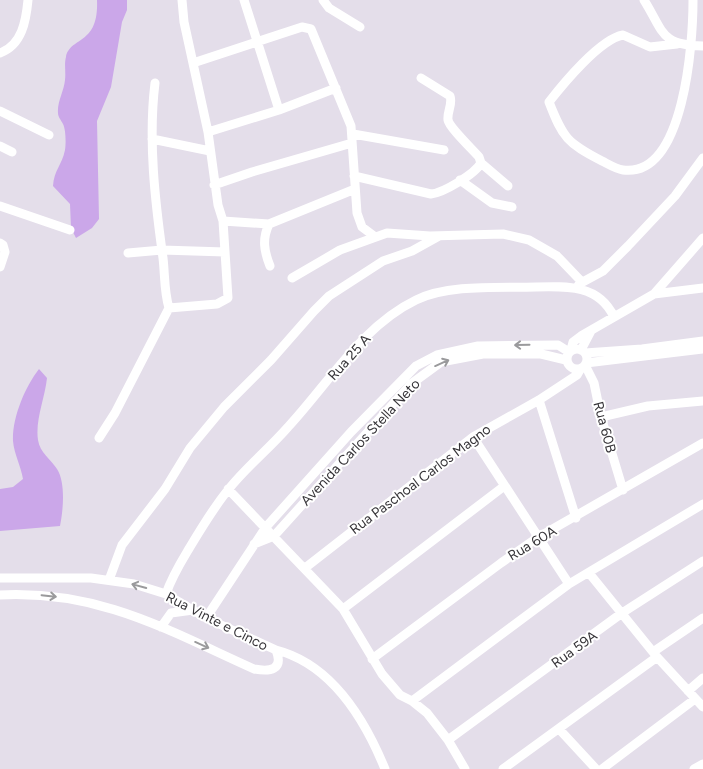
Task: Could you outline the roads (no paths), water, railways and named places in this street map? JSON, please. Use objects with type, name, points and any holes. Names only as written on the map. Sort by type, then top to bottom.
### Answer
[{"type":"street","points":[[0,53],[15,45],[19,38],[28,0]]},
{"type":"street","points":[[169,308],[224,302],[228,298],[223,222],[214,185],[208,132],[184,22],[182,0]]},
{"type":"street","points":[[244,0],[279,110]]},
{"type":"street","points":[[323,0],[329,8],[360,27]]},
{"type":"street","points":[[644,0],[649,4],[668,40],[677,44]]},
{"type":"street","points":[[693,0],[691,46],[687,79],[678,115],[668,139],[652,162],[644,168],[620,170],[578,148],[564,137],[548,102],[583,63],[617,36],[629,37],[650,47],[677,44],[691,46],[703,46]]},
{"type":"street","points":[[193,63],[302,27],[311,29],[346,108],[353,139],[357,213],[362,227],[374,236]]},
{"type":"street","points":[[421,78],[450,96],[451,102],[448,118],[450,125],[480,157],[481,163],[508,186]]},
{"type":"street","points":[[99,438],[115,413],[169,308],[152,139],[152,110],[155,82]]},
{"type":"street","points":[[208,132],[279,110],[336,88]]},
{"type":"street","points":[[0,112],[49,135]]},
{"type":"street","points":[[152,139],[210,151]]},
{"type":"street","points":[[214,185],[353,139],[444,150]]},
{"type":"street","points":[[0,146],[12,152]]},
{"type":"street","points":[[575,288],[581,281],[594,277],[615,259],[675,196],[703,158]]},
{"type":"street","points":[[354,176],[431,194],[439,193],[460,180],[478,168],[481,163]]},
{"type":"street","points":[[460,180],[492,203],[512,207]]},
{"type":"street","points":[[223,222],[269,224],[355,189]]},
{"type":"street","points":[[0,206],[70,230]]},
{"type":"street","points":[[269,224],[265,234],[264,247],[270,266]]},
{"type":"street","points":[[292,278],[340,250],[374,236],[387,233],[439,236],[503,234],[529,240],[557,256],[581,281]]},
{"type":"street","points":[[109,580],[122,545],[165,488],[190,448],[246,384],[271,360],[329,296],[383,261],[412,251],[439,236]]},
{"type":"street","points":[[565,381],[568,356],[573,342],[654,294],[703,238]]},
{"type":"street","points":[[0,244],[3,244],[5,252],[0,267]]},
{"type":"street","points":[[128,253],[162,250],[225,252]]},
{"type":"street","name":"Rua 25 A","points":[[166,594],[174,574],[228,489],[290,426],[367,336],[385,319],[406,305],[427,295],[446,292],[545,286],[575,288],[601,297],[607,302],[614,317]]},
{"type":"street","points":[[654,294],[703,288]]},
{"type":"street","points":[[206,618],[253,544],[266,528],[351,432],[416,366],[437,355],[478,346],[558,345],[568,356],[575,369],[584,360],[591,330]]},
{"type":"street","points":[[584,360],[703,341]]},
{"type":"street","points":[[568,356],[584,360],[703,349]]},
{"type":"street","name":"Avenida Carlos Stella Neto","points":[[253,544],[274,536],[411,384],[441,362],[483,354],[568,356]]},
{"type":"street","name":"Rua Paschoal Carlos Magno","points":[[305,568],[472,437],[540,400],[565,381],[577,375],[584,360]]},
{"type":"street","name":"Rua 60B","points":[[584,360],[594,383],[601,417],[622,490]]},
{"type":"street","points":[[540,400],[576,518]]},
{"type":"street","points":[[601,417],[648,406],[703,401]]},
{"type":"street","points":[[472,437],[503,487],[569,584]]},
{"type":"street","name":"Rua 60A","points":[[372,659],[500,563],[537,538],[576,518],[703,443]]},
{"type":"street","points":[[343,609],[503,487]]},
{"type":"street","points":[[228,489],[343,609],[372,659],[400,695],[412,701],[427,713],[448,740],[465,769]]},
{"type":"street","points":[[412,701],[569,584],[703,504]]},
{"type":"street","name":"Rua 59A","points":[[448,740],[622,613],[703,561]]},
{"type":"street","points":[[589,573],[655,654],[703,707]]},
{"type":"street","name":"Rua Vinte e Cinco","points":[[0,578],[109,580],[166,594],[206,618],[276,650],[279,658],[278,664],[266,671],[254,669],[140,617],[81,600],[31,594],[0,595]]},
{"type":"street","points":[[161,627],[171,612],[193,610]]},
{"type":"street","points":[[504,769],[703,618]]},
{"type":"street","points":[[276,650],[298,658],[326,677],[345,698],[365,726],[385,769]]},
{"type":"street","points":[[688,691],[703,678]]},
{"type":"street","points":[[602,769],[695,699]]},
{"type":"street","points":[[559,729],[596,769]]},
{"type":"street","points":[[694,769],[703,764]]}]
